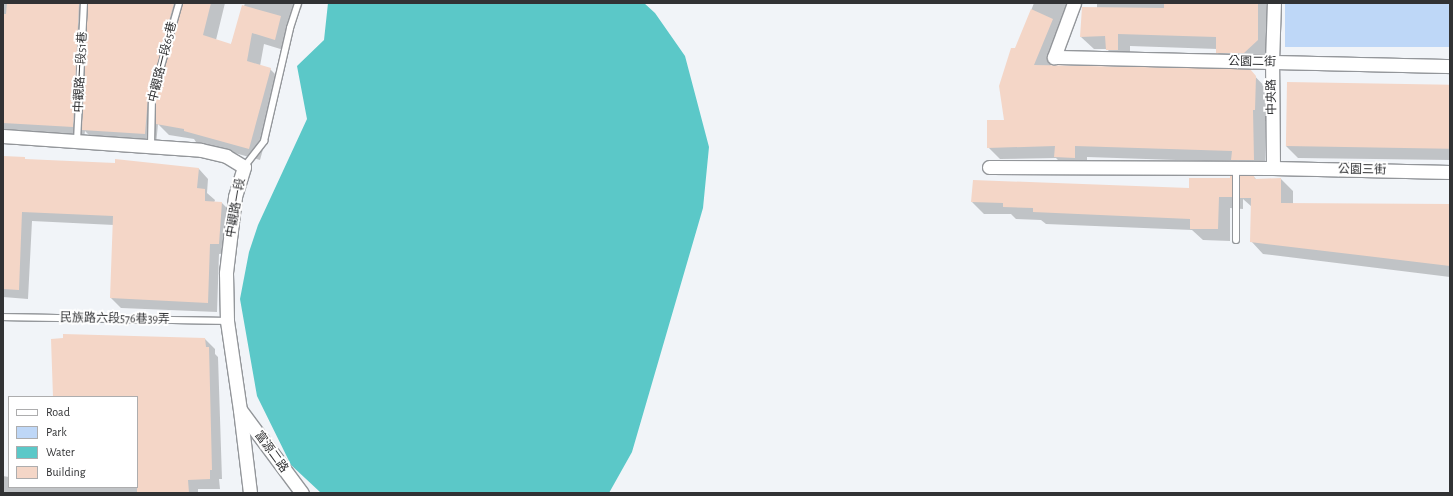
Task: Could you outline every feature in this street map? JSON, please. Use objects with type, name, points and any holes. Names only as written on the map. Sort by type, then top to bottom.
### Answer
[{"type":"street","name":"公園二街","points":[[1074,3],[1054,57],[1450,66]]},
{"type":"street","name":"中央路","points":[[1273,168],[1272,62],[1274,3]]},
{"type":"street","name":"中觀路一段","points":[[3,136],[151,145],[201,150],[226,156],[244,166],[235,197],[226,273],[227,321],[250,493]]},
{"type":"street","name":"公園三街","points":[[989,167],[1273,168],[1450,172]]},
{"type":"street","name":"富源二路","points":[[240,410],[302,493]]},
{"type":"lane","name":"中觀路一段51巷","points":[[77,141],[84,3]]},
{"type":"lane","name":"中觀路一段65巷","points":[[151,145],[152,98],[179,3]]},
{"type":"lane","points":[[244,166],[264,141],[290,28],[298,3]]},
{"type":"lane","points":[[1236,168],[1236,240]]},
{"type":"lane","name":"民族路六段576巷39弄","points":[[3,317],[227,321]]},
{"type":"green space","points":[[1285,3],[1450,3],[1450,47],[1285,47]]},
{"type":"water","points":[[328,3],[644,3],[655,13],[685,56],[709,147],[703,208],[632,452],[609,493],[326,493],[320,492],[291,465],[257,396],[240,299],[249,252],[258,225],[307,119],[297,66],[324,40]]},
{"type":"building","points":[[7,3],[79,3],[73,127],[3,123],[3,14],[6,14]]},
{"type":"building","points":[[88,3],[174,3],[148,97],[145,134],[82,130]]},
{"type":"building","points":[[183,3],[211,3],[203,35],[231,44],[242,5],[281,16],[275,40],[252,33],[247,61],[271,68],[249,149],[184,131],[184,129],[156,124],[156,99]]},
{"type":"building","points":[[1164,3],[1258,3],[1258,40],[1244,53],[1216,53],[1216,37],[1118,34],[1118,50],[1106,50],[1105,36],[1080,37],[1082,7],[1164,8]]},
{"type":"building","points":[[1031,9],[1053,19],[1034,65],[1250,69],[1256,76],[1255,110],[1253,110],[1254,160],[1231,160],[1232,151],[1075,146],[1075,158],[1054,157],[1055,146],[987,148],[987,120],[1004,120],[999,86],[1011,48],[1015,48]]},
{"type":"building","points":[[1287,82],[1450,85],[1449,149],[1286,146]]},
{"type":"building","points":[[3,156],[25,157],[25,159],[115,163],[115,159],[199,168],[197,188],[205,189],[205,201],[222,202],[219,244],[210,244],[208,303],[110,298],[113,216],[22,212],[19,290],[3,289]]},
{"type":"building","points":[[1230,176],[1232,176],[1232,197],[1219,197],[1218,229],[1190,229],[1190,219],[1033,212],[1033,208],[1003,207],[1003,203],[971,202],[973,180],[1189,188],[1189,178],[1230,178]]},
{"type":"building","points":[[1240,176],[1254,176],[1255,179],[1281,178],[1281,203],[1450,204],[1450,266],[1250,242],[1251,198],[1240,198]]},
{"type":"building","points":[[63,334],[205,338],[206,347],[209,347],[212,470],[210,470],[210,479],[188,480],[189,493],[137,493],[138,396],[53,396],[51,339],[63,338]]}]
